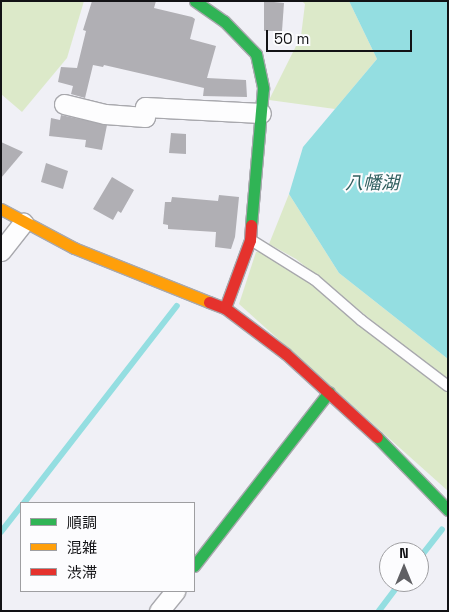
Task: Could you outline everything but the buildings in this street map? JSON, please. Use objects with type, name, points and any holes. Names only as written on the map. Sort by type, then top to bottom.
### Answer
[{"type":"street","points":[[195,1],[224,21],[256,54],[263,88],[250,240],[225,308]]},
{"type":"street","points":[[64,104],[105,114],[145,117],[145,107],[261,113]]},
{"type":"street","points":[[1,209],[23,223],[74,248],[225,308],[286,354],[329,392],[418,476],[448,510]]},
{"type":"street","points":[[1,252],[23,223]]},
{"type":"street","points":[[195,565],[329,392]]},
{"type":"street","points":[[159,611],[174,592]]},
{"type":"lane","points":[[250,240],[274,251],[315,280],[361,320],[448,386]]},
{"type":"green space","points":[[1,1],[84,1],[67,58],[22,112],[1,94]]},
{"type":"green space","points":[[302,1],[349,1],[377,59],[335,109],[269,100],[301,36],[305,4]]},
{"type":"green space","points":[[289,194],[339,273],[448,359],[448,382],[296,259],[269,244]]},
{"type":"green space","points":[[256,252],[269,252],[448,393],[448,491],[239,304]]},
{"type":"water","name":"八幡湖","points":[[349,1],[448,1],[448,359],[339,273],[289,194],[303,147],[377,59]]},
{"type":"waterway","points":[[25,502],[177,306]]},
{"type":"waterway","points":[[1,532],[20,507]]},
{"type":"waterway","points":[[429,546],[442,530]]},
{"type":"waterway","points":[[379,611],[393,592]]},
{"type":"traffic: fast","points":[[195,1],[224,21],[256,54],[263,88],[251,225]]},
{"type":"traffic: fast","points":[[195,565],[329,392]]},
{"type":"traffic: fast","points":[[377,437],[448,510]]},
{"type":"traffic: slow","points":[[1,209],[74,248],[209,302]]},
{"type":"traffic: jam","points":[[225,308],[250,240],[251,225]]},
{"type":"traffic: jam","points":[[209,302],[225,308],[286,354],[377,437]]}]
